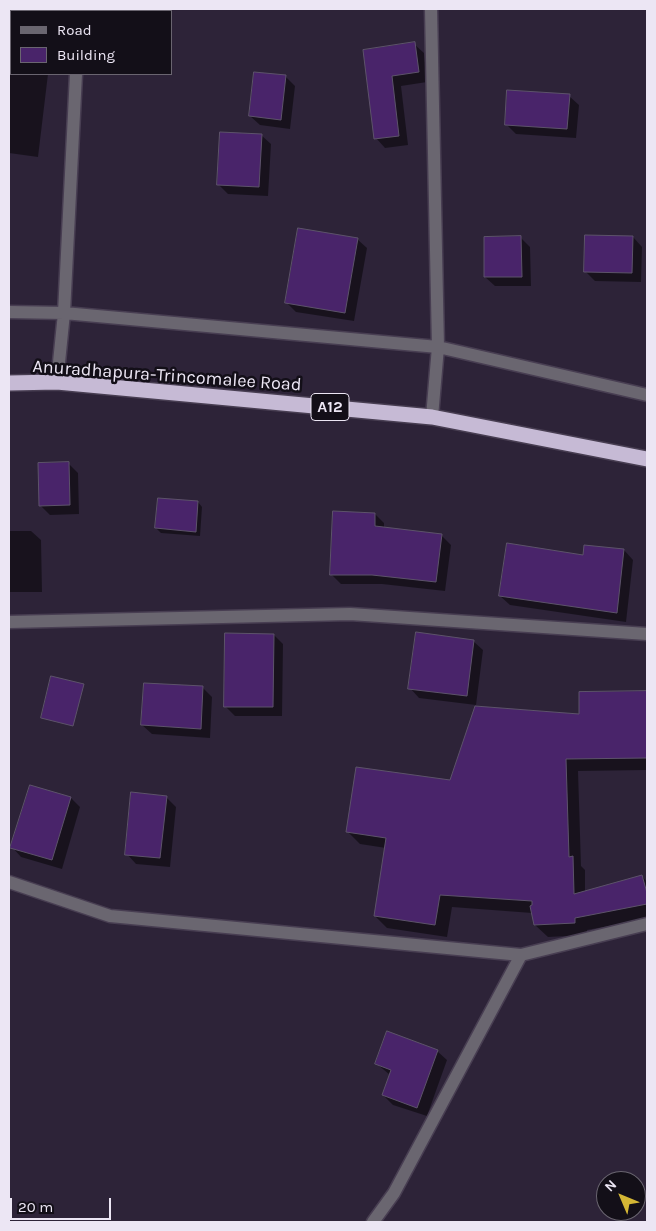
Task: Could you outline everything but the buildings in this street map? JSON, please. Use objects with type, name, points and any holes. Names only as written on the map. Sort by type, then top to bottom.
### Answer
[{"type":"highway","name":"Anuradhapura-Trincomalee Road","points":[[9,383],[57,382],[432,417],[647,459]]},
{"type":"street","points":[[431,9],[438,347],[432,417]]},
{"type":"street","points":[[57,382],[64,314],[76,75]]},
{"type":"street","points":[[9,312],[64,314],[438,347],[647,395]]},
{"type":"street","points":[[9,622],[350,614],[647,634]]},
{"type":"street","points":[[9,882],[110,916],[521,955],[647,924]]},
{"type":"street","points":[[373,1222],[394,1193],[521,955]]}]
